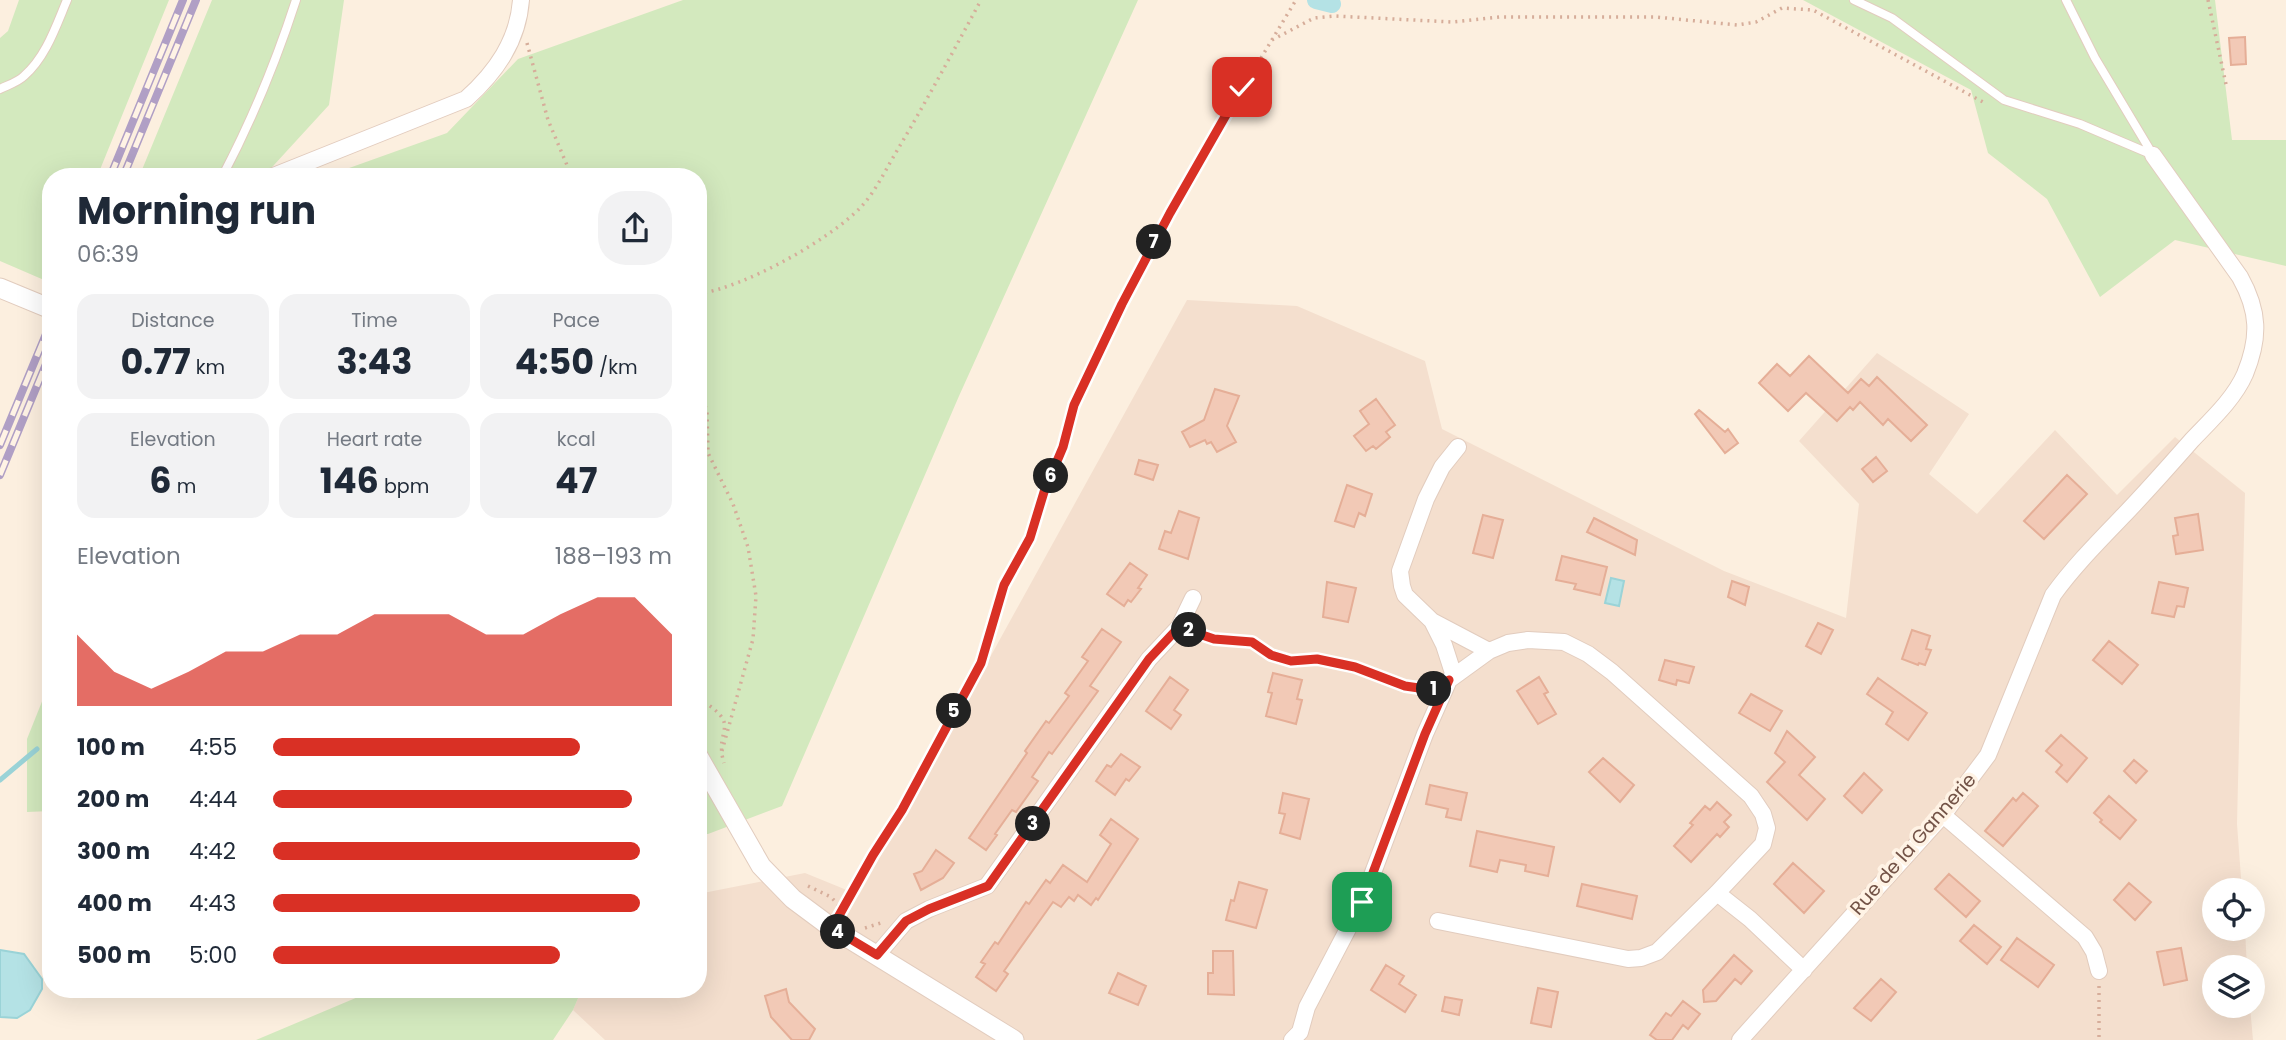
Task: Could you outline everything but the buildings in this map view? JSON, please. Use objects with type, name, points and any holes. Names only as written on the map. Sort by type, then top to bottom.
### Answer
[{"type":"street","points":[[294,168],[466,99],[485,82],[504,57],[520,21],[521,0]]},
{"type":"street","name":"Rue de la Gannerie","points":[[1740,1040],[1943,814],[1988,755],[2053,595],[2069,572],[2231,397],[2244,374],[2255,342],[2256,315],[2250,295],[2240,277],[2152,155]]},
{"type":"street","points":[[8,291],[42,305]]},
{"type":"street","points":[[1458,447],[1442,467],[1426,499],[1400,571],[1405,595],[1432,621],[1489,650]]},
{"type":"street","points":[[877,955],[906,921],[988,886],[1141,670],[1179,627],[1193,598]]},
{"type":"street","points":[[1432,621],[1444,645],[1451,678]]},
{"type":"street","points":[[1292,1040],[1300,1032],[1307,1007],[1362,902],[1425,734],[1451,678],[1489,650],[1528,640],[1564,642],[1588,654],[1612,672],[1751,796],[1763,814],[1767,828],[1763,844],[1657,952],[1641,958],[1628,959],[1438,921]]},
{"type":"street","points":[[707,763],[718,773],[736,824],[761,866],[793,899],[840,923],[877,955],[1014,1040]]},
{"type":"street","points":[[1943,814],[2085,937],[2094,952],[2099,971]]},
{"type":"street","points":[[1717,893],[1750,919],[1804,970]]},
{"type":"lane","points":[[0,89],[23,77],[38,60],[49,43],[67,0]]},
{"type":"lane","points":[[227,168],[273,70],[296,0]]},
{"type":"lane","points":[[1854,0],[1892,18],[2004,100],[2080,124],[2152,155]]},
{"type":"lane","points":[[2066,0],[2095,58],[2152,155]]},
{"type":"path","points":[[707,292],[769,268],[825,236],[862,206],[934,88],[981,0]]},
{"type":"path","points":[[840,923],[873,855],[902,810],[981,663],[1004,585],[1030,538],[1044,492],[1063,447],[1074,405],[1122,304],[1206,149],[1296,0]]},
{"type":"path","points":[[2208,0],[2227,89]]},
{"type":"path","points":[[1270,41],[1314,18],[1335,16],[1452,22],[1500,17],[1656,17],[1737,25],[1756,22],[1782,8],[1796,8],[1813,10],[1993,106]]},
{"type":"path","points":[[520,21],[548,120],[568,168]]},
{"type":"path","points":[[707,411],[708,453],[733,504],[748,547],[756,596],[753,639],[718,773]]},
{"type":"path","points":[[1179,627],[1214,639],[1252,642],[1271,655],[1291,661],[1317,659],[1355,667],[1405,686],[1433,690],[1451,678]]},
{"type":"path","points":[[707,703],[722,715],[725,727],[718,773]]},
{"type":"path","points":[[797,881],[831,897],[844,911]]},
{"type":"path","points":[[840,923],[844,911]]},
{"type":"path","points":[[2099,971],[2099,1040]]},
{"type":"shaded area","points":[[1187,300],[1297,306],[1425,361],[1442,429],[1724,571],[1846,618],[1859,504],[1799,441],[1877,353],[1969,414],[1929,474],[1977,514],[2055,430],[2117,495],[2175,437],[2245,493],[2237,824],[2241,878],[2202,878],[2202,941],[2246,941],[2246,955],[2202,955],[2202,1018],[2251,1018],[2253,1040],[605,1040],[573,1010],[578,998],[707,998],[707,892],[805,873],[859,895]]},
{"type":"green space","points":[[19,0],[169,0],[101,168],[42,168],[42,279],[0,261],[0,38],[8,31]]},
{"type":"green space","points":[[212,0],[344,0],[329,105],[271,168],[143,168]]},
{"type":"green space","points":[[683,0],[1138,0],[959,396],[782,806],[708,834],[707,168],[349,168],[447,133],[518,59]]},
{"type":"green space","points":[[1803,0],[2215,0],[2232,140],[2286,140],[2286,266],[2175,240],[2100,297],[2047,199],[1988,153],[1971,90]]},
{"type":"green space","points":[[42,702],[42,811],[27,812],[27,739]]},
{"type":"green space","points":[[356,998],[578,998],[553,1040],[256,1040]]},
{"type":"water","points":[[1611,578],[1624,581],[1619,606],[1605,603]]},
{"type":"water","points":[[0,950],[24,954],[42,979],[42,989],[30,1010],[17,1018],[0,1017]]},
{"type":"waterway","points":[[1316,0],[1332,4]]},
{"type":"waterway","points":[[0,780],[37,749]]},
{"type":"railway","points":[[114,168],[183,0]]},
{"type":"railway","points":[[127,168],[196,0]]},
{"type":"railway","points":[[0,445],[42,344]]},
{"type":"railway","points":[[0,475],[42,374]]},
{"type":"route","points":[[1242,87],[1170,213],[1122,304],[1074,405],[1063,447],[1044,492],[1030,538],[1004,585],[981,663],[902,810],[832,928],[877,955],[906,921],[988,886],[1149,659],[1179,627],[1214,639],[1252,642],[1271,655],[1291,661],[1317,659],[1355,667],[1405,686],[1433,690],[1449,680],[1425,734],[1362,902]]}]
